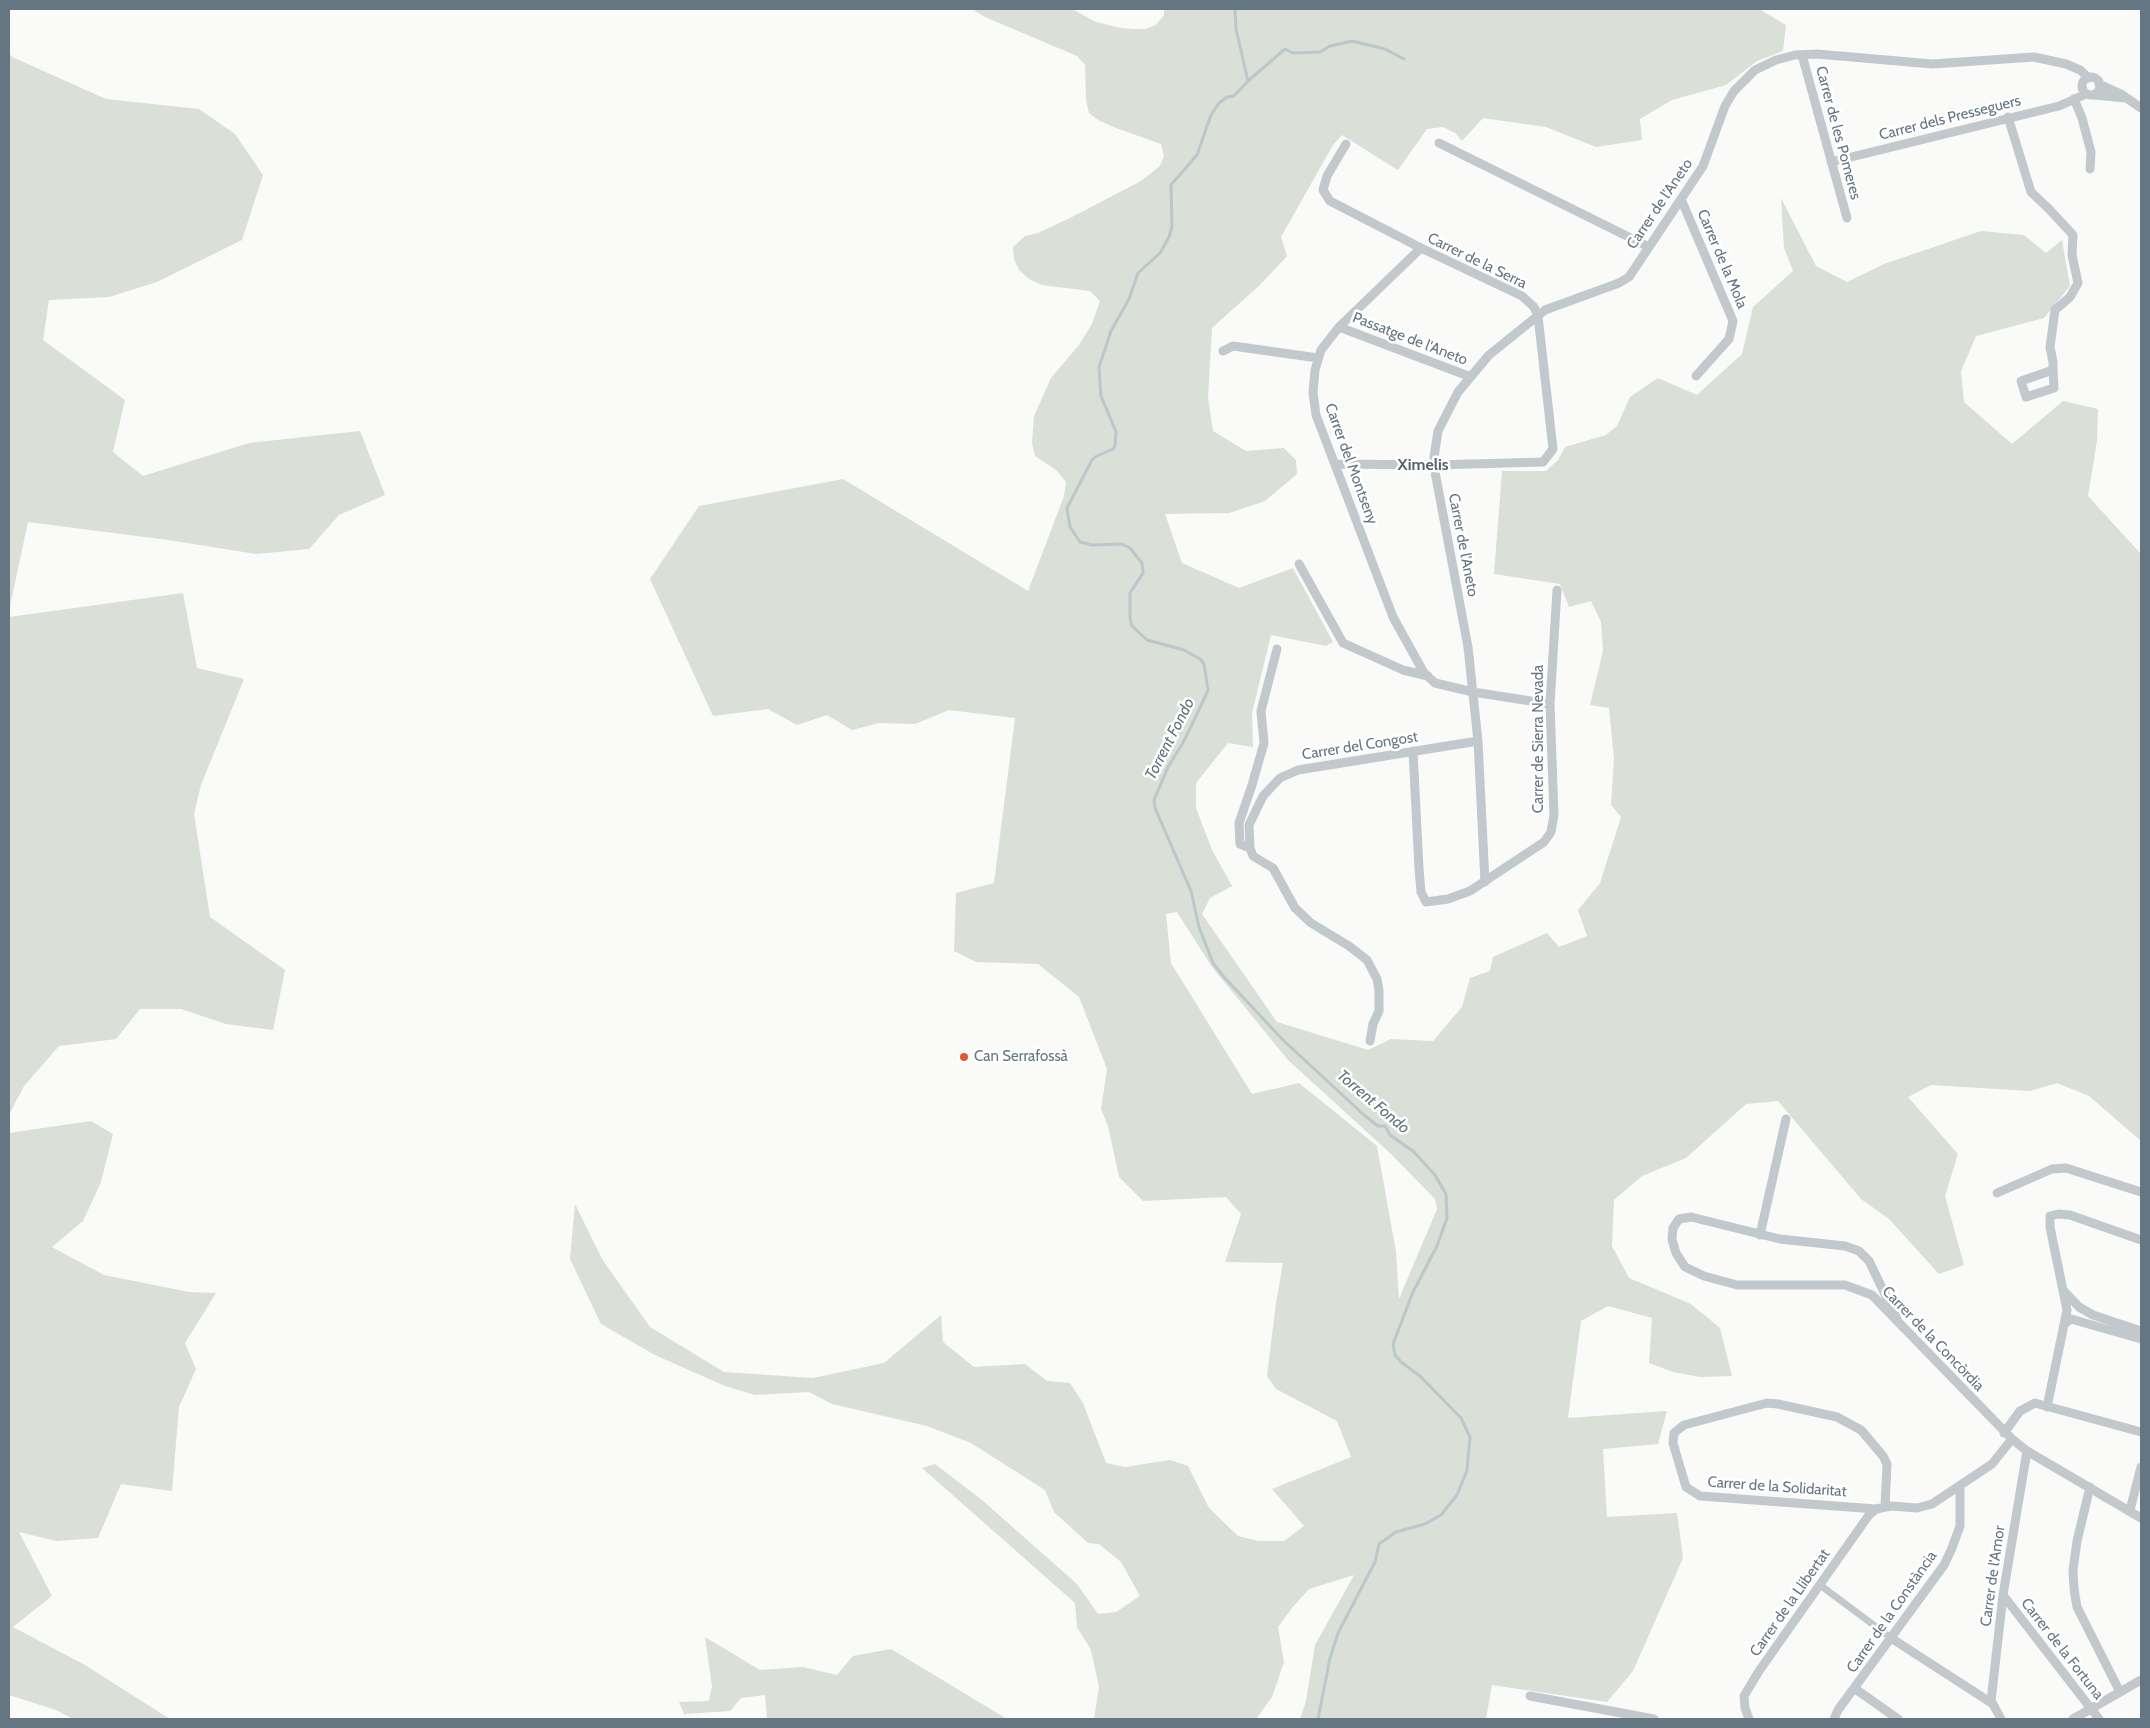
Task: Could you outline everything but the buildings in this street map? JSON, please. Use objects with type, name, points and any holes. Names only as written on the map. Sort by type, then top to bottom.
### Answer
[{"type":"street","name":"Carrer de l'Aneto","points":[[1485,882],[1478,741],[1468,647],[1435,465],[1438,431],[1458,392],[1489,355],[1545,310],[1619,283],[1628,277],[1703,166],[1725,106],[1734,90],[1756,70],[1776,60],[1817,54],[1932,64],[2034,57],[2066,64],[2080,70],[2089,78],[2094,78],[2100,84],[2121,94],[2141,108]]},
{"type":"street","name":"Carrer de les Pomeres","points":[[1802,55],[1847,218]]},
{"type":"street","points":[[2066,64],[2077,75],[2086,90],[2126,98]]},
{"type":"street","points":[[2089,78],[2086,90],[2074,99],[2082,118],[2091,152],[2090,169]]},
{"type":"street","points":[[2086,90],[2098,92],[2100,84]]},
{"type":"street","name":"Carrer dels Presseguers","points":[[1831,162],[2059,106],[2074,99]]},
{"type":"street","points":[[2008,117],[2031,192],[2072,235],[2072,255],[2078,283],[2070,297],[2056,310],[2050,347],[2053,370]]},
{"type":"street","points":[[1439,143],[1649,247]]},
{"type":"street","name":"Carrer de la Serra","points":[[1346,144],[1327,176],[1323,190],[1330,201],[1421,248],[1522,296],[1534,307],[1538,316]]},
{"type":"street","name":"Carrer de la Mola","points":[[1681,199],[1733,321],[1730,339],[1696,376]]},
{"type":"street","name":"Carrer del Montseny","points":[[1421,248],[1339,327],[1320,350],[1314,370],[1313,392],[1316,415],[1393,617],[1431,679]]},
{"type":"street","points":[[1334,464],[1435,465],[1543,462],[1553,449],[1538,316]]},
{"type":"street","name":"Passatge de l'Aneto","points":[[1339,327],[1471,377]]},
{"type":"street","points":[[1223,351],[1233,346],[1318,358]]},
{"type":"street","points":[[1299,564],[1343,643],[1403,670],[1473,692],[1550,704]]},
{"type":"street","name":"Carrer de Sierra Nevada","points":[[1413,751],[1419,869],[1421,892],[1426,902],[1448,899],[1470,892],[1544,842],[1551,832],[1554,815],[1550,704],[1557,590]]},
{"type":"street","points":[[1277,649],[1261,711],[1264,744],[1252,786],[1238,823],[1240,844],[1250,848],[1252,856],[1273,868],[1295,908],[1311,923],[1349,946],[1367,960],[1377,979],[1379,990],[1379,1011],[1373,1024],[1370,1041]]},
{"type":"street","name":"Carrer del Congost","points":[[1250,848],[1249,825],[1262,796],[1280,778],[1298,770],[1478,741]]},
{"type":"street","points":[[1786,1119],[1760,1235],[1844,1246],[1860,1251],[1870,1262],[1897,1319]]},
{"type":"street","points":[[1997,1193],[2052,1169],[2066,1168],[2141,1192]]},
{"type":"street","points":[[2047,1407],[2067,1310],[2050,1227],[2050,1216],[2058,1214],[2070,1215],[2141,1240]]},
{"type":"street","name":"Carrer de la Concòrdia","points":[[1760,1235],[1691,1217],[1679,1219],[1673,1228],[1672,1240],[1676,1253],[1685,1267],[1704,1276],[1737,1285],[1845,1284],[1872,1295],[2008,1436],[2027,1451],[2130,1510],[2141,1519]]},
{"type":"street","points":[[2064,1291],[2079,1307],[2094,1315],[2141,1331]]},
{"type":"street","points":[[2064,1324],[2071,1319],[2141,1339]]},
{"type":"street","name":"Carrer de la Solidaritat","points":[[1767,1403],[1837,1417],[1860,1430],[1883,1456],[1886,1464],[1881,1508],[1700,1496],[1686,1487],[1673,1443],[1674,1434],[1684,1425],[1767,1403]]},
{"type":"street","points":[[1881,1508],[1917,1508],[1932,1504],[1960,1486],[1992,1464],[2020,1411],[2035,1403],[2141,1432]]},
{"type":"street","name":"Carrer de l'Amor","points":[[1993,1704],[1991,1701],[2003,1595],[2027,1451]]},
{"type":"street","points":[[2130,1510],[2141,1467]]},
{"type":"street","name":"Carrer de la Constància","points":[[1834,1719],[1838,1710],[1944,1565],[1960,1526],[1960,1486]]},
{"type":"street","points":[[2090,1487],[2077,1541],[2073,1570],[2074,1589],[2077,1607],[2120,1692]]},
{"type":"street","name":"Carrer de la Llibertat","points":[[1749,1719],[1745,1708],[1744,1696],[1759,1671],[1869,1515],[1881,1508]]},
{"type":"street","points":[[1820,1585],[1891,1638],[1993,1704],[2001,1719]]},
{"type":"street","name":"Carrer de la Fortuna","points":[[2003,1595],[2099,1719]]},
{"type":"street","points":[[2073,1719],[2141,1680]]},
{"type":"street","points":[[1854,1688],[1898,1719]]},
{"type":"street","points":[[1530,1696],[1654,1719]]},
{"type":"shaded area","points":[[972,9],[1072,9],[1096,22],[1121,28],[1145,29],[1156,25],[1164,15],[1164,9],[1759,9],[1786,25],[1783,51],[1757,61],[1726,85],[1672,100],[1640,119],[1642,140],[1596,147],[1546,127],[1483,118],[1462,141],[1455,133],[1443,127],[1427,129],[1398,170],[1342,135],[1333,145],[1281,237],[1287,256],[1260,285],[1212,328],[1208,398],[1213,431],[1246,451],[1284,448],[1296,460],[1297,474],[1265,501],[1229,513],[1165,514],[1182,563],[1239,588],[1293,568],[1333,642],[1326,646],[1271,635],[1252,713],[1253,747],[1228,743],[1196,783],[1196,808],[1212,850],[1232,886],[1210,898],[1202,914],[1277,1022],[1368,1050],[1391,1039],[1433,1041],[1462,1007],[1470,978],[1490,971],[1493,957],[1547,933],[1559,947],[1587,936],[1578,910],[1600,883],[1621,817],[1611,805],[1614,758],[1609,708],[1590,705],[1603,651],[1601,622],[1591,601],[1569,607],[1560,584],[1494,574],[1502,471],[1546,471],[1558,460],[1565,447],[1606,435],[1617,426],[1630,397],[1658,378],[1697,395],[1742,354],[1753,307],[1793,271],[1784,248],[1781,198],[1816,266],[1847,282],[1884,264],[1981,231],[2024,235],[2046,253],[2062,240],[2070,286],[2044,318],[1976,336],[1961,371],[1964,402],[2012,444],[2063,401],[2098,409],[2097,441],[2088,496],[2141,554],[2141,1141],[2089,1096],[2057,1083],[2030,1091],[1931,1085],[1908,1097],[1958,1154],[1945,1196],[1964,1265],[1939,1274],[1889,1219],[1861,1199],[1778,1101],[1746,1104],[1686,1158],[1642,1176],[1614,1200],[1612,1246],[1629,1278],[1691,1304],[1720,1328],[1732,1376],[1700,1377],[1673,1372],[1649,1363],[1652,1318],[1608,1306],[1581,1321],[1568,1418],[1667,1411],[1658,1444],[1603,1449],[1607,1517],[1677,1513],[1683,1558],[1633,1671],[1607,1702],[1492,1685],[1486,1719],[1300,1719],[1306,1701],[1315,1645],[1354,1575],[1309,1589],[1278,1627],[1284,1662],[1272,1697],[1256,1719],[1094,1719],[1099,1687],[1091,1650],[1077,1627],[1075,1603],[922,1468],[935,1464],[982,1500],[1077,1584],[1098,1614],[1116,1612],[1140,1596],[1121,1562],[1099,1544],[1088,1543],[1054,1512],[1045,1490],[971,1443],[927,1426],[832,1404],[809,1392],[755,1395],[725,1386],[655,1355],[601,1324],[570,1259],[575,1204],[602,1259],[650,1327],[724,1372],[813,1378],[884,1363],[941,1315],[943,1342],[974,1367],[1025,1364],[1047,1381],[1070,1383],[1083,1403],[1106,1463],[1125,1467],[1170,1460],[1188,1466],[1209,1508],[1238,1536],[1258,1541],[1284,1541],[1304,1526],[1272,1489],[1351,1457],[1337,1421],[1276,1389],[1267,1376],[1283,1263],[1225,1262],[1241,1214],[1226,1197],[1143,1201],[1119,1177],[1108,1126],[1101,1109],[1107,1069],[1079,997],[1038,964],[976,962],[954,951],[956,893],[994,883],[1015,718],[949,710],[915,724],[879,723],[852,730],[827,715],[797,725],[768,709],[713,716],[650,579],[699,506],[843,479],[1028,591],[1064,496],[1066,482],[1056,470],[1035,456],[1032,443],[1034,416],[1051,378],[1079,345],[1092,324],[1100,301],[1090,291],[1042,285],[1029,279],[1019,270],[1014,259],[1013,247],[1025,236],[1038,233],[1072,217],[1141,181],[1160,166],[1164,156],[1161,144],[1116,128],[1098,120],[1089,113],[1086,100],[1085,65],[1077,56],[985,17]],"holes":[[[1177,912],[1212,967],[1288,1060],[1391,1154],[1435,1199],[1437,1209],[1399,1299],[1396,1252],[1377,1146],[1299,1083],[1252,1094],[1171,963],[1166,914]]]},
{"type":"shaded area","points":[[9,52],[12,57],[106,99],[199,109],[235,134],[263,175],[242,240],[157,282],[109,297],[49,300],[43,340],[125,400],[113,452],[143,476],[249,443],[360,431],[385,495],[339,515],[309,549],[256,554],[168,540],[28,522],[9,611]]},
{"type":"shaded area","points":[[183,593],[197,668],[244,679],[201,785],[194,814],[210,917],[285,970],[273,1030],[226,1024],[181,1009],[140,1009],[116,1039],[59,1046],[24,1086],[9,1115],[9,617]]},
{"type":"shaded area","points":[[91,1121],[113,1134],[101,1182],[83,1221],[52,1247],[104,1275],[189,1292],[216,1293],[185,1343],[196,1369],[179,1407],[172,1491],[121,1484],[98,1538],[56,1541],[19,1532],[52,1596],[13,1627],[85,1665],[170,1719],[73,1719],[56,1710],[9,1695],[9,1133]]},
{"type":"shaded area","points":[[705,1637],[760,1670],[803,1667],[837,1675],[853,1656],[891,1649],[1007,1719],[767,1719],[765,1695],[741,1698],[730,1711],[684,1714],[679,1702],[709,1701],[712,1686]]},
{"type":"waterway","name":"Torrent Fondo","points":[[1235,9],[1236,29],[1248,81],[1234,96],[1227,97],[1219,103],[1211,115],[1197,155],[1171,185],[1172,226],[1169,237],[1160,253],[1138,273],[1129,299],[1111,331],[1099,367],[1101,396],[1116,432],[1115,446],[1113,449],[1092,460],[1067,508],[1070,527],[1080,542],[1092,545],[1122,544],[1130,548],[1142,563],[1143,573],[1130,593],[1130,618],[1132,626],[1147,640],[1184,650],[1200,659],[1204,664],[1208,690],[1184,741],[1168,767],[1154,800],[1155,808],[1191,891],[1199,927],[1213,963],[1283,1040],[1364,1115],[1378,1126],[1385,1126],[1390,1135],[1414,1152],[1435,1175],[1446,1194],[1447,1218],[1437,1246],[1413,1292],[1393,1344],[1395,1355],[1401,1362],[1420,1376],[1461,1418],[1470,1437],[1467,1470],[1457,1495],[1441,1515],[1425,1524],[1396,1532],[1379,1544],[1375,1562],[1338,1633],[1330,1658],[1318,1719]]},
{"type":"waterway","points":[[1248,81],[1285,49],[1293,53],[1320,52],[1330,46],[1352,41],[1385,49],[1404,59]]},
{"type":"place","name":"Can Serrafossà","points":[[964,1057]]},
{"type":"district","name":"Ximelis","points":[[1423,465]]}]
